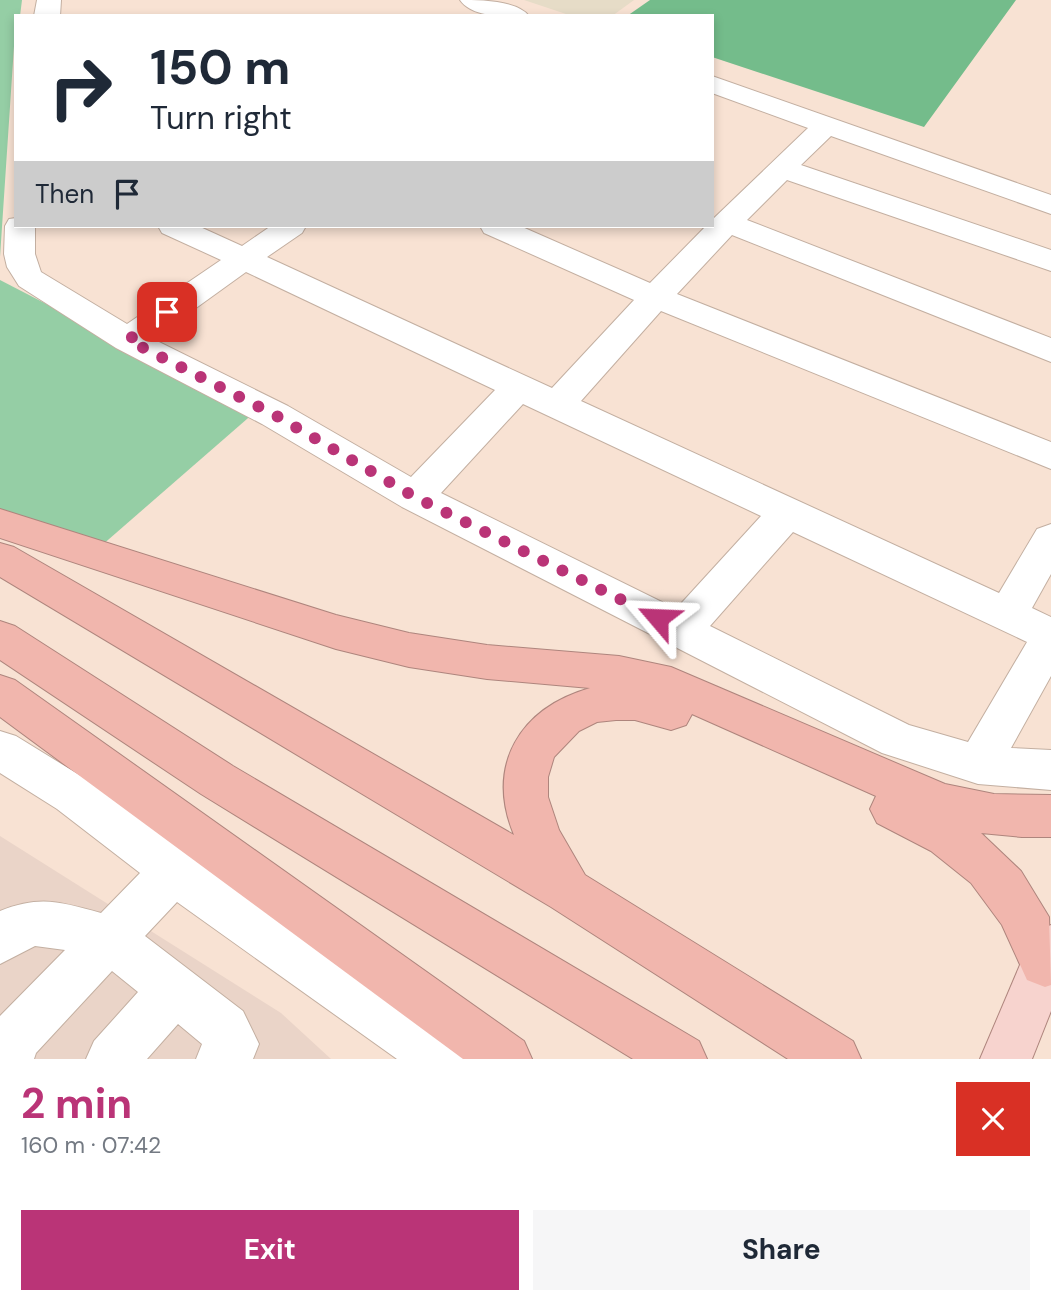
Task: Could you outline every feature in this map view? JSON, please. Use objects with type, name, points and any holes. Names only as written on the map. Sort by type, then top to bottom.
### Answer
[{"type":"highway","points":[[0,523],[336,632],[409,650],[487,662],[619,673],[671,685],[939,803],[991,816],[1051,816]]},
{"type":"highway","points":[[0,558],[568,891],[835,1059]]},
{"type":"highway","points":[[0,638],[217,780],[681,1059]]},
{"type":"highway","points":[[0,693],[506,1059]]},
{"type":"highway","points":[[568,891],[537,831],[525,796],[528,761],[546,731],[574,710],[610,700],[648,702],[930,825],[959,844],[1001,882],[1048,956]]},
{"type":"main road","points":[[1013,1043],[1048,956]]},
{"type":"street","points":[[472,0],[511,14]]},
{"type":"street","points":[[714,85],[1051,205]]},
{"type":"street","points":[[558,404],[654,297],[827,125]]},
{"type":"street","points":[[781,168],[1051,261]]},
{"type":"street","points":[[728,223],[1051,351]]},
{"type":"street","points":[[20,228],[19,252],[22,269],[30,279],[128,340],[275,415],[415,497],[898,740],[978,765],[1051,769]]},
{"type":"street","points":[[180,228],[232,244],[519,386],[1051,637],[978,765]]},
{"type":"street","points":[[128,340],[232,244],[284,228]]},
{"type":"street","points":[[506,228],[552,236],[654,297],[750,332],[1051,456]]},
{"type":"street","points":[[415,497],[519,386]]},
{"type":"street","points":[[682,630],[788,512]]},
{"type":"street","points":[[1007,615],[1051,539]]},
{"type":"street","points":[[0,750],[73,795],[239,920],[442,1059]]},
{"type":"street","points":[[8,1059],[15,1038],[174,871]]},
{"type":"street","points":[[0,940],[11,930],[35,923],[64,926],[110,939],[225,1029],[233,1044],[222,1059]]},
{"type":"street","points":[[112,1059],[175,989]]},
{"type":"shaded area","points":[[524,0],[634,0],[615,14],[566,14]]},
{"type":"shaded area","points":[[0,836],[281,1013],[331,1059],[0,1059]]},
{"type":"green space","points":[[0,0],[22,0],[20,14],[14,14],[0,257]]},
{"type":"green space","points":[[650,0],[1016,0],[924,127],[714,58],[714,14],[630,14]]},
{"type":"green space","points":[[0,280],[255,412],[93,553],[0,523]]},
{"type":"route","points":[[167,312],[128,340],[275,415],[415,497],[658,618]]}]
